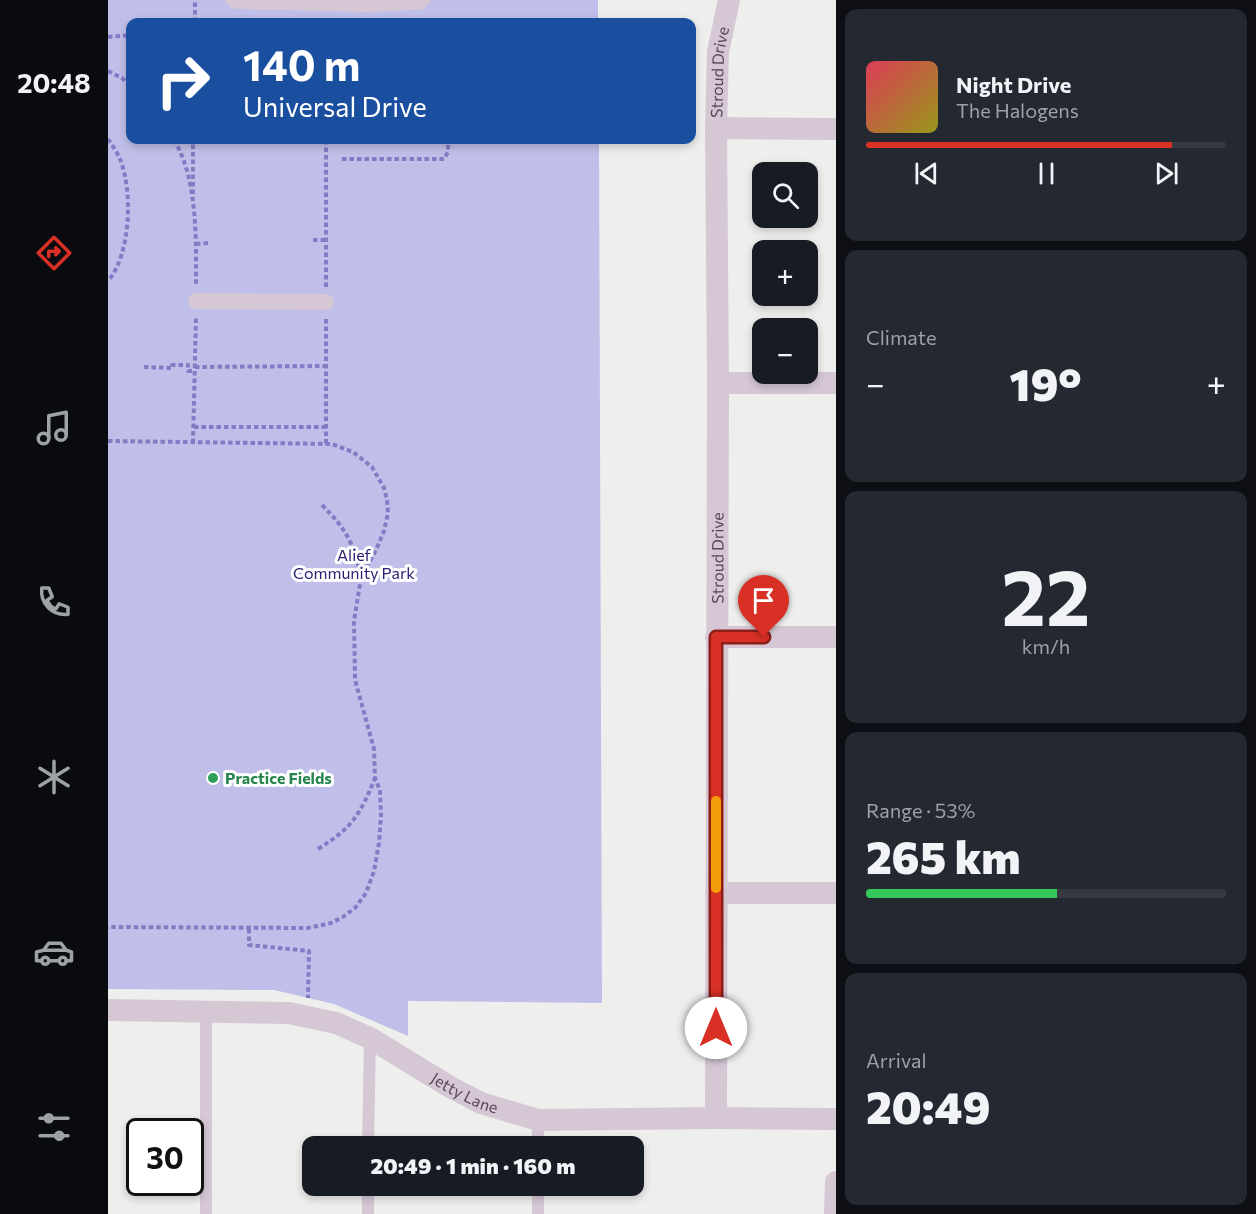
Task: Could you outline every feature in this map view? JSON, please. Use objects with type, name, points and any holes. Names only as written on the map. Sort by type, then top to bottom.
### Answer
[{"type":"street","name":"Stroud Drive","points":[[716,1118],[718,383],[716,128],[718,52],[729,0]]},
{"type":"street","points":[[716,128],[836,129]]},
{"type":"street","points":[[196,301],[326,302]]},
{"type":"street","points":[[718,383],[836,383]]},
{"type":"street","points":[[716,637],[836,637]]},
{"type":"street","points":[[716,894],[836,893]]},
{"type":"street","name":"Jetty Lane","points":[[108,1010],[289,1013],[336,1023],[370,1038],[450,1087],[481,1103],[538,1120],[836,1119]]},
{"type":"street","points":[[835,1214],[836,1182]]},
{"type":"lane","points":[[231,0],[236,3],[366,6],[419,4],[424,0]]},
{"type":"lane","points":[[206,1011],[206,1214]]},
{"type":"lane","points":[[368,1136],[370,1038]]},
{"type":"lane","points":[[538,1120],[538,1136]]},
{"type":"lane","points":[[368,1196],[368,1214]]},
{"type":"lane","points":[[537,1214],[538,1196]]},
{"type":"path","points":[[195,0],[195,18]]},
{"type":"path","points":[[108,37],[126,35]]},
{"type":"path","points":[[108,71],[126,82]]},
{"type":"path","points":[[108,139],[120,159],[127,192],[127,233],[114,274],[108,281]]},
{"type":"path","points":[[193,144],[193,204]]},
{"type":"path","points":[[342,159],[444,159],[448,152],[448,144]]},
{"type":"path","points":[[313,240],[326,240]]},
{"type":"path","points":[[196,244],[208,243]]},
{"type":"path","points":[[144,367],[172,368],[172,365],[188,365],[188,371],[326,366]]},
{"type":"path","points":[[194,428],[326,427]]},
{"type":"path","points":[[108,441],[326,444],[353,452],[363,458],[379,476],[384,488],[388,513],[381,540],[362,578],[354,621],[355,680],[375,748],[375,778],[353,823],[342,834],[318,849]]},
{"type":"path","points":[[322,505],[341,524],[349,537],[362,578]]},
{"type":"path","points":[[108,927],[296,929],[320,926],[343,917],[355,908],[371,882],[379,843],[380,790],[375,778]]},
{"type":"path","points":[[249,929],[249,945],[309,951],[308,1016]]},
{"type":"green space","name":"Alief Community Park","points":[[108,0],[598,0],[598,18],[126,18],[126,144],[599,144],[602,1003],[408,1001],[408,1036],[334,1004],[274,990],[108,989]]},
{"type":"slow traffic","points":[[716,801],[716,888]]},
{"type":"place","name":"Practice Fields","points":[[213,778]]},
{"type":"route","points":[[716,1028],[716,637],[764,637]]}]
